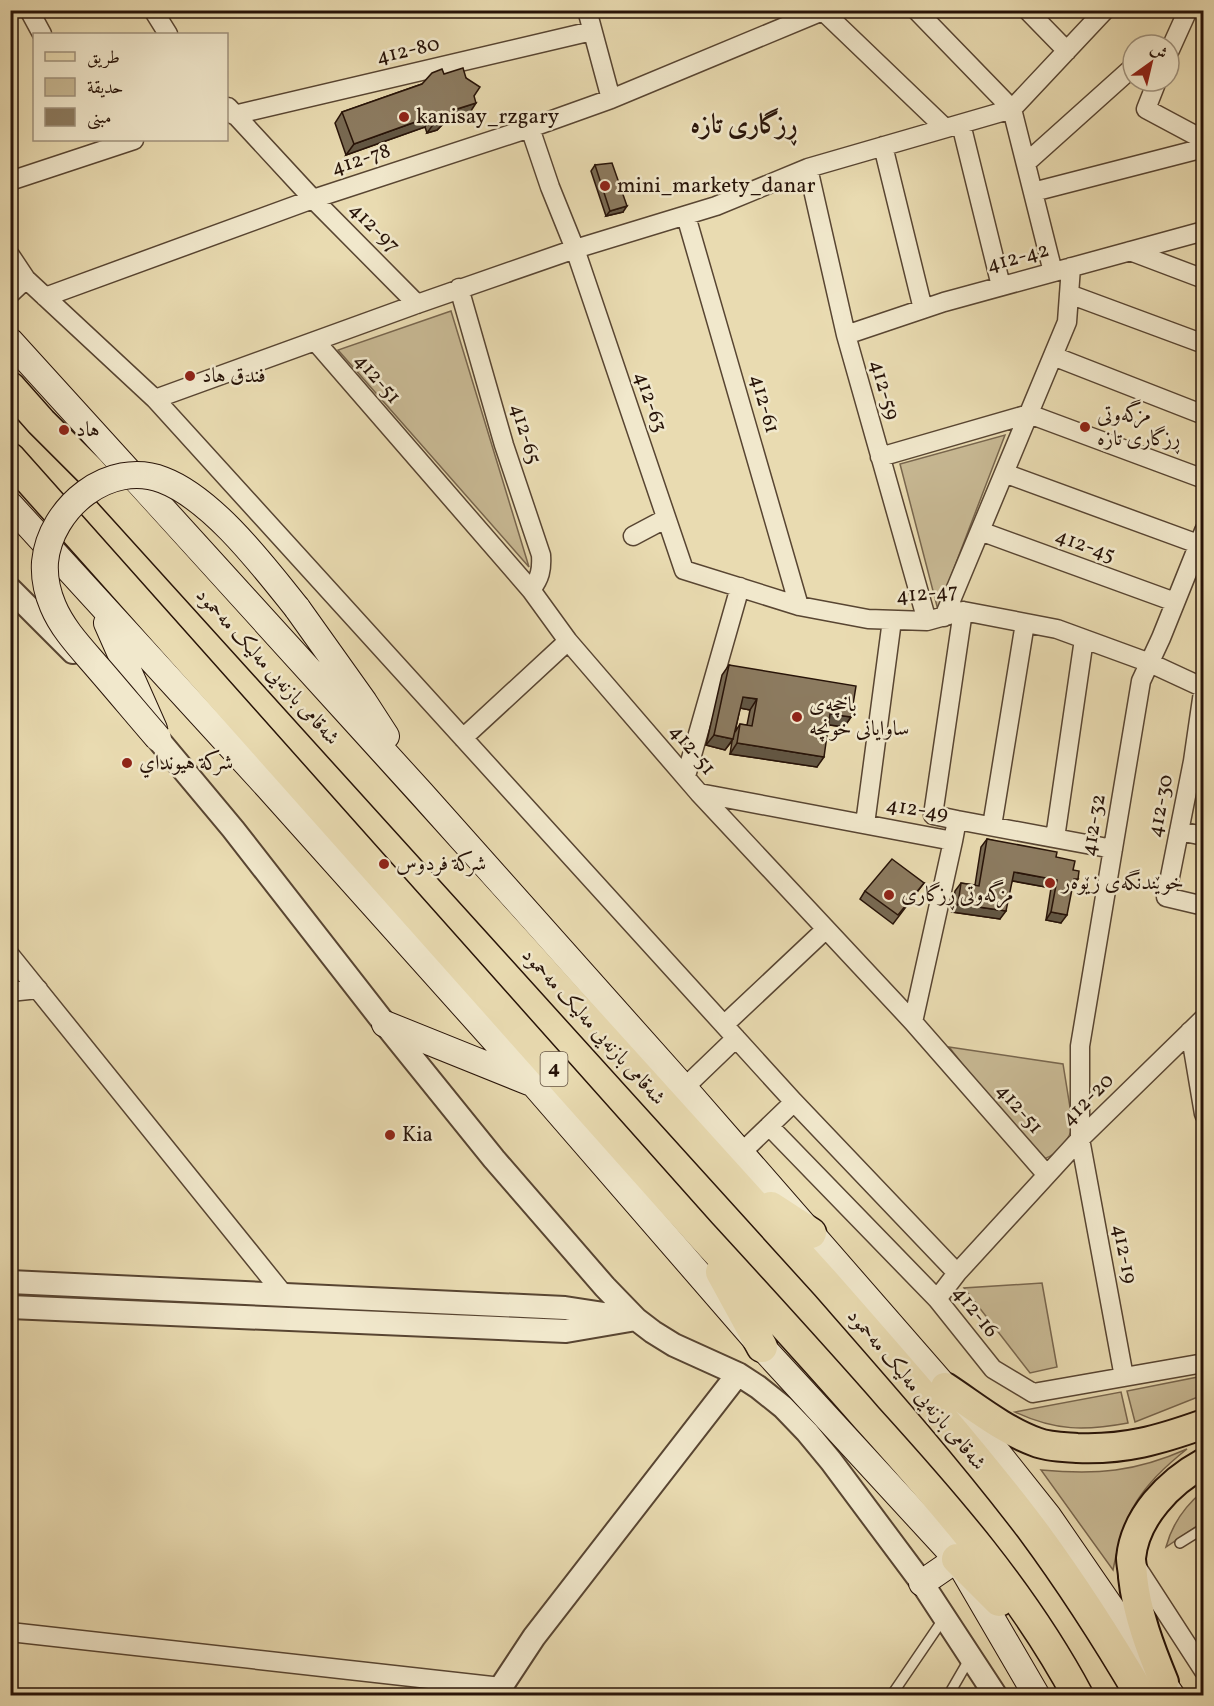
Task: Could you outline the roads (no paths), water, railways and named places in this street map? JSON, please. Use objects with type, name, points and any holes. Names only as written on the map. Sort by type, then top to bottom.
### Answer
[{"type":"highway","name":"شەقامی بازنەیی مەلیک مەحمود","points":[[10,387],[98,479],[875,1340],[1005,1495],[1075,1592],[1159,1691]]},
{"type":"highway","name":"4","points":[[10,458],[943,1503],[1008,1588],[1062,1666],[1078,1695]]},
{"type":"highway","points":[[735,1184],[811,1233]]},
{"type":"highway","points":[[700,1233],[762,1347]]},
{"type":"highway","points":[[957,1559],[1062,1666]]},
{"type":"main road","points":[[10,341],[421,793],[684,1088],[945,1387],[1048,1516],[1159,1691]]},
{"type":"main road","points":[[158,738],[72,638],[58,617],[49,596],[45,574],[47,551],[59,521],[78,499],[104,482],[126,476],[153,477],[177,486],[199,502],[262,565],[297,608],[364,702],[421,793]]},
{"type":"main road","points":[[12,509],[78,578],[98,604],[268,787],[533,1083],[762,1347],[957,1559],[1036,1695]]},
{"type":"main road","points":[[98,604],[158,738]]},
{"type":"main road","points":[[385,1024],[533,1083]]},
{"type":"main road","points":[[945,1387],[1012,1431],[1037,1443],[1063,1447],[1122,1448],[1145,1444],[1203,1424]]},
{"type":"main road","points":[[1159,1691],[1150,1649],[1140,1618],[1131,1558],[1146,1515],[1159,1497],[1203,1462]]},
{"type":"main road","points":[[922,1583],[957,1559]]},
{"type":"street","points":[[29,10],[41,33]]},
{"type":"street","points":[[587,10],[611,99]]},
{"type":"street","points":[[916,10],[1012,109],[1033,192],[1069,294],[1068,322],[980,531],[936,619]]},
{"type":"street","points":[[1027,10],[1067,51]]},
{"type":"street","points":[[155,399],[459,288],[575,249],[716,206],[808,168],[1012,109],[1105,10]]},
{"type":"street","points":[[157,11],[168,33]]},
{"type":"street","points":[[825,11],[953,126],[1001,286]]},
{"type":"street","name":"412-78","points":[[45,297],[314,199],[611,99],[825,11]]},
{"type":"street","points":[[1170,33],[1184,18]]},
{"type":"street","points":[[1177,33],[1184,18]]},
{"type":"street","name":"412-80","points":[[230,110],[592,31]]},
{"type":"street","points":[[1026,163],[1121,78]]},
{"type":"street","points":[[1152,93],[1146,109],[1203,140]]},
{"type":"street","name":"412-97","points":[[230,110],[417,303]]},
{"type":"street","name":"412-63","points":[[530,128],[550,187],[575,249],[684,570]]},
{"type":"street","points":[[10,181],[105,145],[128,141]]},
{"type":"street","points":[[883,146],[923,309]]},
{"type":"street","points":[[1033,192],[1203,148]]},
{"type":"street","name":"412-59","points":[[808,168],[846,335],[880,458],[936,619]]},
{"type":"street","name":"412-61","points":[[686,216],[799,606]]},
{"type":"street","name":"412-42","points":[[846,335],[1001,286],[1203,231]]},
{"type":"street","points":[[1130,251],[1203,279]]},
{"type":"street","points":[[10,255],[26,279],[155,399],[794,1102],[957,1273]]},
{"type":"street","points":[[10,294],[26,279]]},
{"type":"street","name":"412-65","points":[[459,288],[504,446],[541,555],[542,572],[538,582],[531,590]]},
{"type":"street","points":[[1069,294],[1203,344]]},
{"type":"street","name":"412-51","points":[[316,342],[531,590],[568,641],[699,793],[913,1023],[1047,1175]]},
{"type":"street","points":[[1053,356],[1203,415]]},
{"type":"street","points":[[880,458],[1029,414],[1203,479]]},
{"type":"street","points":[[1004,473],[1201,537]]},
{"type":"street","points":[[633,536],[665,519]]},
{"type":"street","name":"412-45","points":[[980,531],[1175,602]]},
{"type":"street","name":"412-32","points":[[1080,1139],[1080,1046],[1142,681],[1175,602],[1196,574],[1201,537]]},
{"type":"street","name":"412-47","points":[[684,570],[799,606],[868,619],[936,619],[963,611],[1057,629],[1150,663],[1203,687]]},
{"type":"street","points":[[686,776],[740,587]]},
{"type":"street","points":[[10,589],[158,738],[494,1159],[605,1287],[636,1319],[674,1345],[738,1374],[758,1387],[783,1407],[807,1432],[922,1583],[996,1695]]},
{"type":"street","points":[[928,836],[963,611]]},
{"type":"street","points":[[865,824],[892,620]]},
{"type":"street","points":[[992,826],[1025,623]]},
{"type":"street","points":[[1055,838],[1084,639]]},
{"type":"street","points":[[463,738],[568,641]]},
{"type":"street","name":"412-30","points":[[1203,687],[1198,763],[1179,831],[1166,897],[1203,906]]},
{"type":"street","name":"412-49","points":[[699,793],[953,841],[957,820],[1113,849]]},
{"type":"street","points":[[933,815],[957,820]]},
{"type":"street","points":[[1179,831],[1203,836]]},
{"type":"street","points":[[913,1023],[953,841]]},
{"type":"street","points":[[684,1088],[730,1031],[826,930]]},
{"type":"street","points":[[10,955],[285,1296]]},
{"type":"street","points":[[10,992],[38,989]]},
{"type":"street","name":"412-20","points":[[937,1299],[957,1273],[1080,1139],[1203,1018]]},
{"type":"street","points":[[1190,1031],[1203,1114]]},
{"type":"street","points":[[741,1153],[794,1102]]},
{"type":"street","name":"412-16","points":[[769,1126],[937,1299],[993,1369],[1033,1393],[1203,1363]]},
{"type":"street","name":"412-19","points":[[1080,1139],[1124,1377]]},
{"type":"street","points":[[10,1282],[565,1308],[636,1319]]},
{"type":"street","points":[[10,1307],[566,1331],[636,1319]]},
{"type":"street","points":[[565,1308],[566,1331]]},
{"type":"street","points":[[10,1632],[499,1691],[534,1637],[738,1374]]},
{"type":"street","points":[[1131,1558],[1203,1671]]},
{"type":"lane","points":[[1180,1543],[1203,1528]]},
{"type":"lane","points":[[891,1695],[945,1616]]},
{"type":"lane","points":[[948,1695],[972,1656]]},
{"type":"place","name":"kanisay_rzgary","points":[[404,117]]},
{"type":"place","name":"mini_markety_danar","points":[[605,186]]},
{"type":"place","name":"فندق هاد","points":[[190,376]]},
{"type":"place","name":"مزگەوتی ڕزگاری تازە","points":[[1085,427]]},
{"type":"place","name":"هاد","points":[[64,430]]},
{"type":"place","name":"باخچەی ساوایانی خونچە","points":[[797,717]]},
{"type":"place","name":"شركة هيونداي","points":[[127,763]]},
{"type":"place","name":"شركة فردوس","points":[[384,864]]},
{"type":"place","name":"خوێندنگەی زێوەر","points":[[1050,883]]},
{"type":"place","name":"مزگەوتی ڕزگاری","points":[[889,895]]},
{"type":"place","name":"Kia","points":[[390,1135]]},
{"type":"district","name":"ڕزگاری تازە","points":[[744,126]]}]
